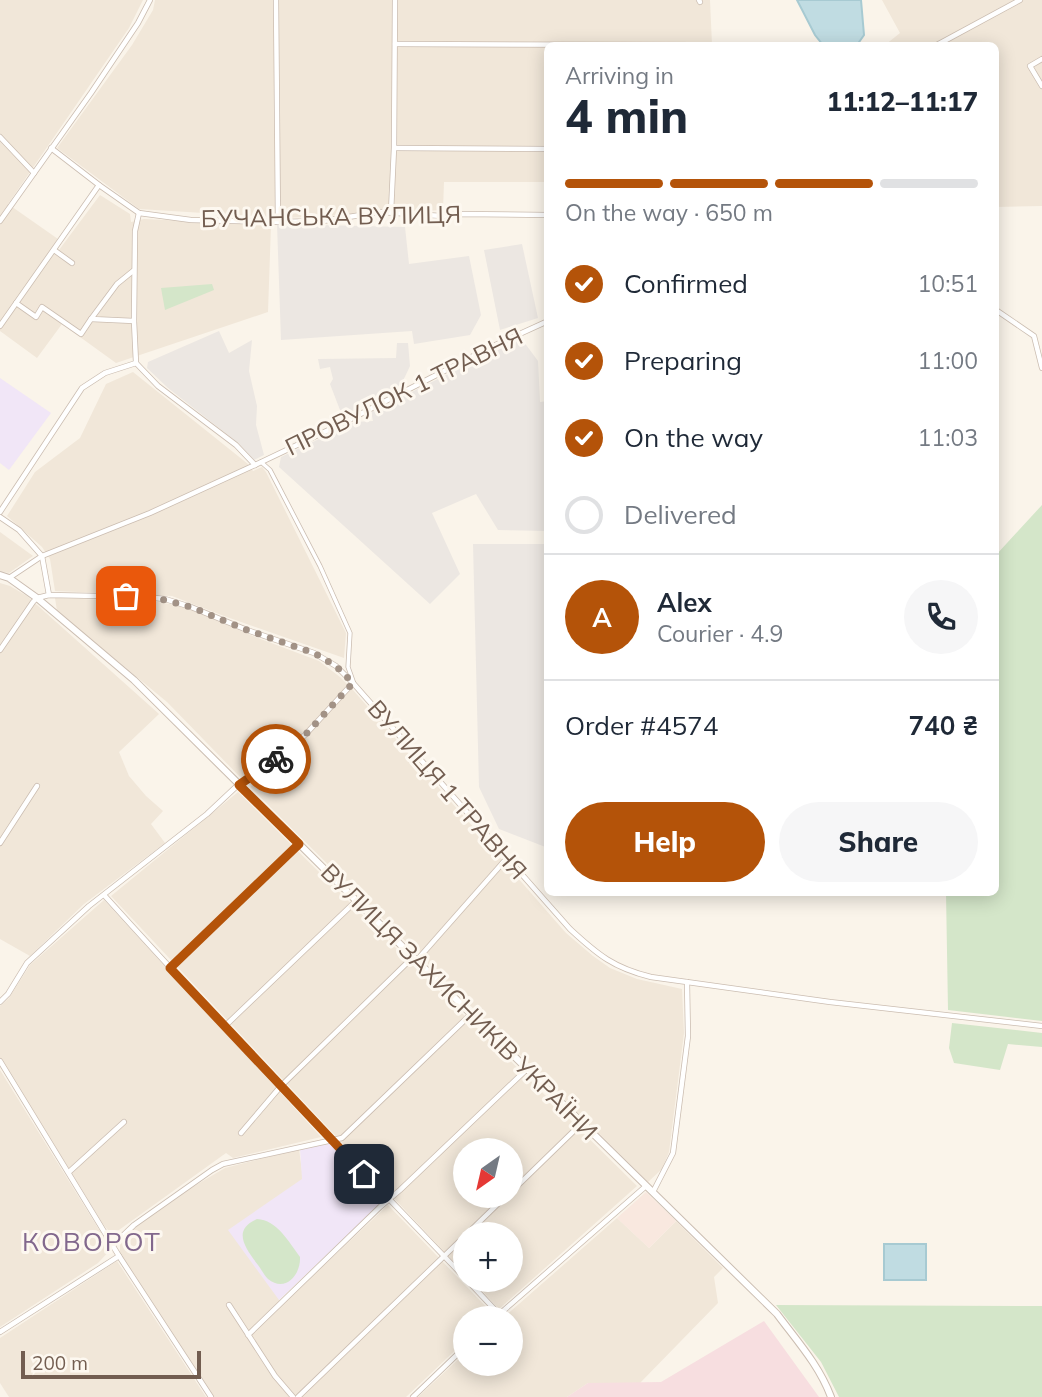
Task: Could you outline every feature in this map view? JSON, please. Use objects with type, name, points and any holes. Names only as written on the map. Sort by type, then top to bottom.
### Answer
[{"type":"street","points":[[0,221],[91,93],[138,23],[150,0]]},
{"type":"street","points":[[276,0],[278,222]]},
{"type":"street","points":[[391,212],[395,0]]},
{"type":"street","points":[[943,42],[1020,0]]},
{"type":"street","points":[[395,44],[544,44]]},
{"type":"street","points":[[1042,59],[1030,66],[1042,86]]},
{"type":"street","points":[[0,137],[34,173]]},
{"type":"street","name":"БУЧАНСЬКА ВУЛИЦЯ","points":[[51,148],[99,186],[139,212],[191,220],[323,221],[380,212],[442,216],[544,215]]},
{"type":"street","points":[[394,148],[544,149]]},
{"type":"street","points":[[0,326],[99,186]]},
{"type":"street","points":[[139,212],[135,231],[134,271],[136,363],[158,386],[258,463]]},
{"type":"street","points":[[54,250],[72,263]]},
{"type":"street","points":[[16,303],[36,317],[42,306],[81,334],[117,284],[134,271]]},
{"type":"street","points":[[999,312],[1034,336],[1042,368]]},
{"type":"street","points":[[91,319],[134,320]]},
{"type":"street","name":"ПРОВУЛОК 1 ТРАВНЯ","points":[[9,578],[42,556],[150,513],[258,463],[544,323]]},
{"type":"street","points":[[49,595],[42,556],[19,530],[0,515],[82,388],[106,373],[136,363]]},
{"type":"street","name":"ПРОВУЛОК 1 ТРАВНЯ","points":[[258,463],[270,470],[320,566],[350,634],[348,667],[353,683]]},
{"type":"street","name":"ВУЛИЦЯ ЗАХИСНИКІВ УКРАЇНИ","points":[[0,575],[9,578],[37,598],[134,680],[646,1186]]},
{"type":"street","name":"ВУЛИЦЯ 1 ТРАВНЯ","points":[[37,598],[49,595],[145,597],[165,600],[191,607],[314,653],[336,666],[570,929],[588,946],[629,972],[830,1002],[1042,1026]]},
{"type":"street","points":[[0,650],[37,598]]},
{"type":"street","points":[[0,1002],[27,963],[89,906],[305,735],[353,683]]},
{"type":"street","points":[[0,843],[37,786]]},
{"type":"street","points":[[170,968],[299,844]]},
{"type":"street","points":[[241,1133],[281,1086],[415,959],[507,858]]},
{"type":"street","points":[[104,895],[281,1086],[453,1265]]},
{"type":"street","points":[[225,1026],[356,901]]},
{"type":"street","points":[[653,1192],[673,1153],[688,1036],[687,982]]},
{"type":"street","points":[[113,1245],[134,1225],[223,1164],[342,1138],[471,1014]]},
{"type":"street","points":[[0,1061],[119,1256],[211,1397]]},
{"type":"street","points":[[248,1335],[527,1069]]},
{"type":"street","points":[[69,1172],[124,1122]]},
{"type":"street","points":[[523,1180],[582,1123]]},
{"type":"street","points":[[508,1306],[646,1186],[777,1314],[809,1356],[831,1397]]},
{"type":"street","points":[[479,1222],[493,1208]]},
{"type":"street","points":[[229,1306],[275,1376],[295,1397],[453,1247]]},
{"type":"street","points":[[0,1332],[119,1256]]},
{"type":"street","points":[[477,1292],[489,1306]]},
{"type":"street","points":[[413,1397],[453,1359]]},
{"type":"shaded area","points":[[0,0],[143,0],[129,28],[8,204],[58,239],[53,246],[59,250],[100,195],[130,214],[131,222],[144,219],[271,225],[268,312],[116,363],[62,324],[37,358],[0,331]]},
{"type":"shaded area","points":[[155,0],[710,0],[712,42],[544,42],[544,182],[444,182],[443,210],[285,218],[139,209],[57,148],[132,45],[153,10]]},
{"type":"shaded area","points":[[882,0],[1042,0],[1042,206],[999,207],[999,42],[889,42],[900,33]]},
{"type":"shaded area","points":[[277,224],[405,227],[409,264],[469,256],[481,315],[470,335],[414,344],[412,331],[281,340]]},
{"type":"shaded area","points":[[522,244],[538,318],[500,330],[484,250]]},
{"type":"shaded area","points":[[219,331],[229,353],[252,340],[249,371],[257,406],[256,425],[264,455],[254,460],[238,443],[147,368],[148,362]]},
{"type":"shaded area","points":[[521,338],[538,361],[540,402],[544,402],[544,531],[498,530],[476,494],[432,513],[460,574],[430,604],[279,467],[281,457],[355,422],[373,421],[371,412]]},
{"type":"shaded area","points":[[397,343],[408,343],[410,366],[402,383],[347,414],[340,410],[330,384],[333,379],[330,367],[320,369],[318,359],[396,358]]},
{"type":"shaded area","points":[[133,372],[248,464],[253,471],[262,467],[266,472],[346,633],[344,658],[172,596],[55,591],[50,559],[42,547],[7,516],[35,472],[80,438],[106,384]]},
{"type":"shaded area","points":[[0,378],[51,413],[9,470],[0,463]]},
{"type":"shaded area","points":[[0,532],[33,556],[9,573],[0,571]]},
{"type":"shaded area","points":[[473,544],[544,544],[544,846],[499,829],[479,787]]},
{"type":"shaded area","points":[[0,583],[27,596],[159,714],[119,752],[129,776],[163,811],[151,824],[165,843],[84,904],[30,956],[0,939]]},
{"type":"shaded area","points":[[55,598],[158,602],[181,606],[319,661],[353,690],[566,933],[610,968],[637,979],[682,989],[684,1033],[669,1152],[662,1169],[648,1182],[250,787],[298,746],[294,741],[242,779],[167,702],[57,611]]},
{"type":"shaded area","points":[[238,792],[637,1186],[523,1288],[523,1222],[453,1222],[453,1261],[111,896]]},
{"type":"shaded area","points":[[104,900],[321,1137],[233,1158],[226,1153],[112,1235],[0,1057],[0,1006],[9,998],[30,965]]},
{"type":"shaded area","points":[[0,1070],[111,1249],[98,1263],[0,1327]]},
{"type":"shaded area","points":[[330,1144],[381,1197],[380,1204],[279,1300],[228,1230],[302,1179],[300,1149]]},
{"type":"shaded area","points":[[299,1149],[303,1179],[279,1300],[282,1305],[388,1205],[453,1272],[453,1292],[472,1292],[485,1306],[453,1306],[453,1352],[406,1397],[214,1397],[120,1253],[120,1242],[136,1226],[184,1192],[225,1168]]},
{"type":"shaded area","points":[[646,1192],[676,1221],[649,1248],[617,1218]]},
{"type":"shaded area","points":[[617,1218],[649,1248],[676,1221],[723,1268],[714,1277],[718,1303],[640,1383],[588,1383],[567,1397],[418,1397],[453,1364],[453,1376],[523,1376],[523,1306],[517,1306]]},
{"type":"shaded area","points":[[117,1261],[206,1397],[9,1397],[0,1383],[0,1338]]},
{"type":"shaded area","points":[[483,1292],[518,1292],[502,1306],[496,1306]]},
{"type":"shaded area","points":[[764,1321],[819,1397],[567,1397],[588,1383],[661,1382]]},
{"type":"green space","points":[[212,284],[214,290],[165,310],[161,288]]},
{"type":"green space","points":[[1042,505],[1042,1021],[948,1010],[946,896],[999,896],[999,552]]},
{"type":"green space","points":[[952,1023],[1042,1033],[1042,1047],[1008,1044],[1000,1070],[954,1063],[949,1048]]},
{"type":"green space","points":[[257,1219],[271,1223],[300,1257],[295,1276],[286,1283],[274,1283],[268,1279],[243,1240],[244,1229]]},
{"type":"green space","points":[[776,1305],[1042,1306],[1042,1397],[839,1397],[821,1362]]},
{"type":"water","points":[[797,0],[861,0],[864,35],[859,42],[821,42]]},
{"type":"water","points":[[884,1244],[926,1244],[926,1280],[884,1280]]},
{"type":"way so far","points":[[126,596],[165,600],[191,607],[314,653],[336,666],[353,683],[305,735],[276,759]]},
{"type":"district","name":"КОВОРОТ","points":[[92,1242]]},
{"type":"route","points":[[276,759],[239,785],[299,844],[170,968],[364,1174]]}]
